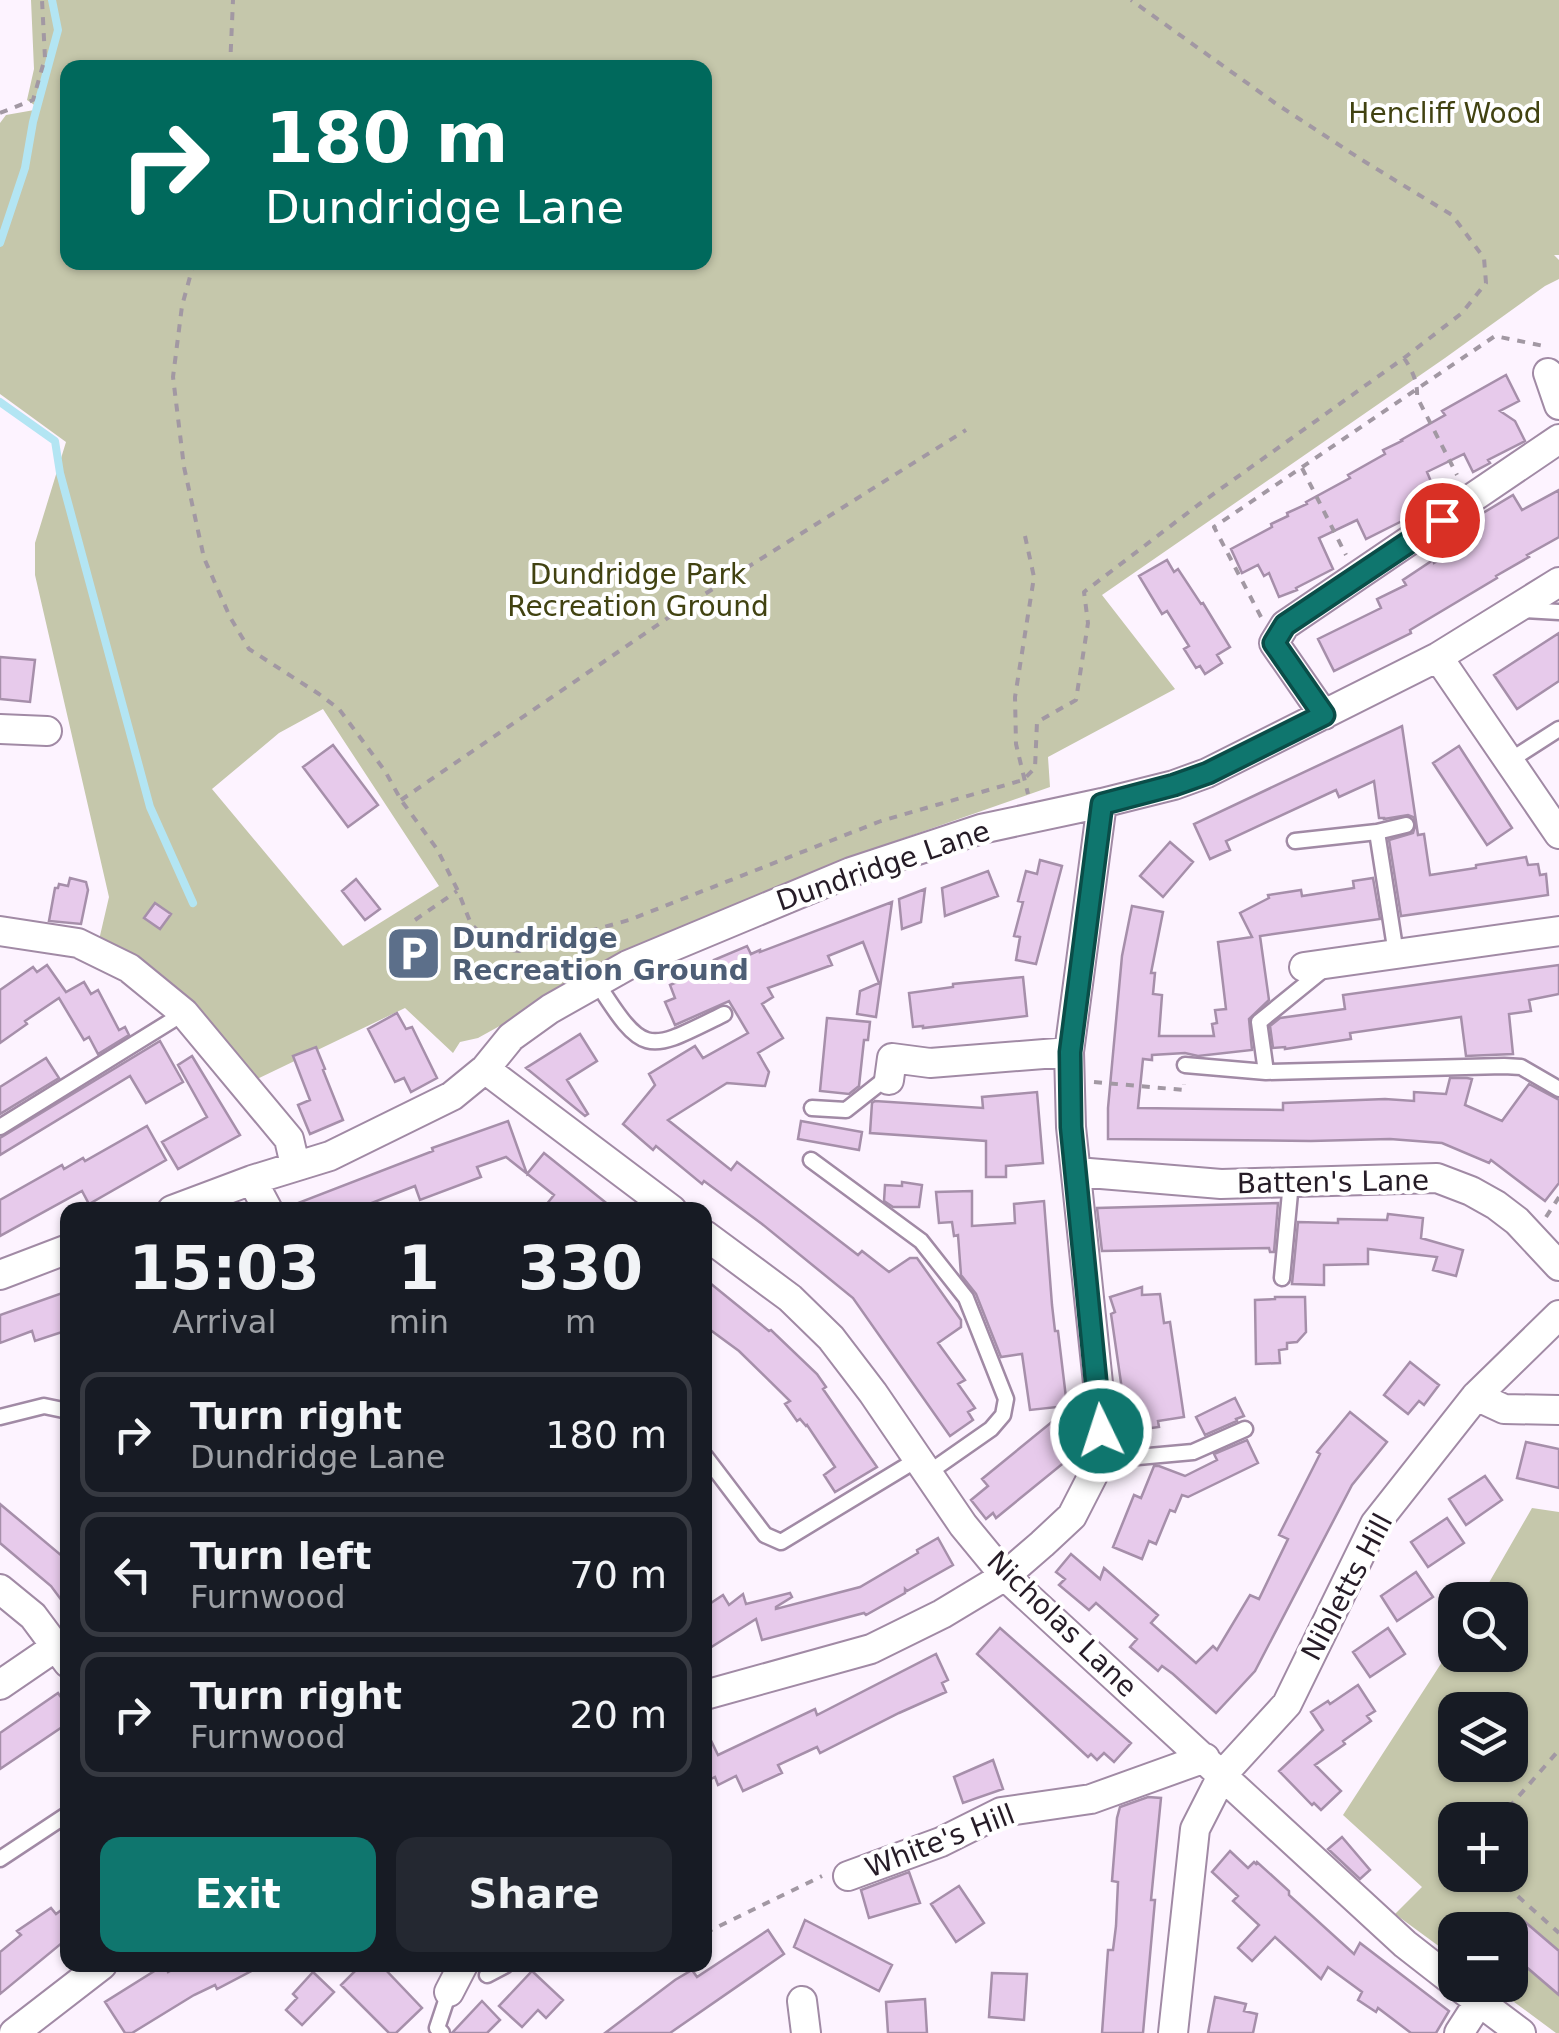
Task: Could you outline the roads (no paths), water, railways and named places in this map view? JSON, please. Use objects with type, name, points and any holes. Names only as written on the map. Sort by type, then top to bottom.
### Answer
[{"type":"street","points":[[1548,373],[1559,404]]},
{"type":"street","points":[[1324,715],[1274,643],[1285,625],[1559,439]]},
{"type":"street","name":"Dundridge Lane","points":[[193,1202],[330,1156],[452,1096],[484,1069],[511,1037],[550,1009],[628,965],[851,872],[981,829],[1102,804],[1208,773],[1438,657],[1559,582]]},
{"type":"street","points":[[1438,657],[1559,834]]},
{"type":"street","points":[[0,730],[46,731]]},
{"type":"street","points":[[712,1693],[870,1649],[942,1614],[1005,1576],[1072,1516],[1094,1475],[1099,1455],[1100,1402],[1071,1127],[1069,1066],[1102,804]]},
{"type":"street","points":[[0,931],[78,943],[129,968],[184,1013],[289,1138],[295,1165]]},
{"type":"street","points":[[1318,965],[1559,931]]},
{"type":"street","points":[[891,1063],[1069,1066]]},
{"type":"street","points":[[484,1069],[661,1202]]},
{"type":"street","name":"Batten's Lane","points":[[1077,1172],[1221,1184],[1437,1178],[1496,1205],[1517,1221],[1559,1266]]},
{"type":"street","points":[[252,1180],[264,1202]]},
{"type":"street","name":"Nicholas Lane","points":[[712,1239],[790,1298],[831,1338],[1005,1576],[1405,1944],[1438,1970]]},
{"type":"street","points":[[0,1275],[60,1252]]},
{"type":"street","name":"Nibletts Hill","points":[[1214,1766],[1287,1704],[1375,1524],[1476,1396],[1559,1316]]},
{"type":"street","points":[[1476,1396],[1504,1409],[1559,1410]]},
{"type":"street","points":[[0,1589],[33,1616],[60,1652]]},
{"type":"street","points":[[0,1685],[60,1656]]},
{"type":"street","points":[[1173,2033],[1196,1828],[1214,1766]]},
{"type":"street","name":"White's Hill","points":[[848,1876],[941,1842],[1001,1812],[1091,1798],[1214,1766]]},
{"type":"street","points":[[14,2033],[93,1972]]},
{"type":"street","points":[[449,1992],[475,1972]]},
{"type":"street","points":[[802,2002],[806,2033]]},
{"type":"street","points":[[1460,2033],[1463,2002]]},
{"type":"street","name":"Nicholas Lane","points":[[1480,2002],[1521,2033]]},
{"type":"lane","points":[[1517,610],[1559,612]]},
{"type":"lane","points":[[1509,761],[1559,729]]},
{"type":"lane","points":[[1295,841],[1406,826]]},
{"type":"lane","points":[[1377,832],[1396,954]]},
{"type":"lane","points":[[1266,1072],[1259,1022],[1318,965]]},
{"type":"lane","points":[[597,983],[632,1033],[646,1042],[666,1041],[724,1014]]},
{"type":"lane","points":[[0,1127],[184,1013]]},
{"type":"lane","points":[[812,1108],[846,1110],[891,1063]]},
{"type":"lane","points":[[1185,1064],[1266,1072],[1521,1067],[1559,1088]]},
{"type":"lane","points":[[712,1465],[765,1535],[781,1542],[991,1430],[1003,1415],[1006,1399],[966,1298],[921,1241],[811,1160]]},
{"type":"lane","points":[[1282,1278],[1291,1182]]},
{"type":"lane","points":[[0,1417],[44,1406],[60,1409]]},
{"type":"lane","points":[[1099,1455],[1138,1457],[1193,1452],[1244,1429]]},
{"type":"lane","points":[[0,1859],[60,1819]]},
{"type":"lane","points":[[438,2031],[449,1992]]},
{"type":"waterway","points":[[0,243],[25,168],[58,30],[52,0]]},
{"type":"waterway","points":[[0,402],[55,441],[60,473],[150,807],[193,903]]},
{"type":"place","name":"Dundridge Recreation Ground","points":[[413,954]]},
{"type":"park label","name":"Hencliff Wood","points":[[1445,113]]},
{"type":"park label","name":"Dundridge Park Recreation Ground","points":[[638,590]]}]
